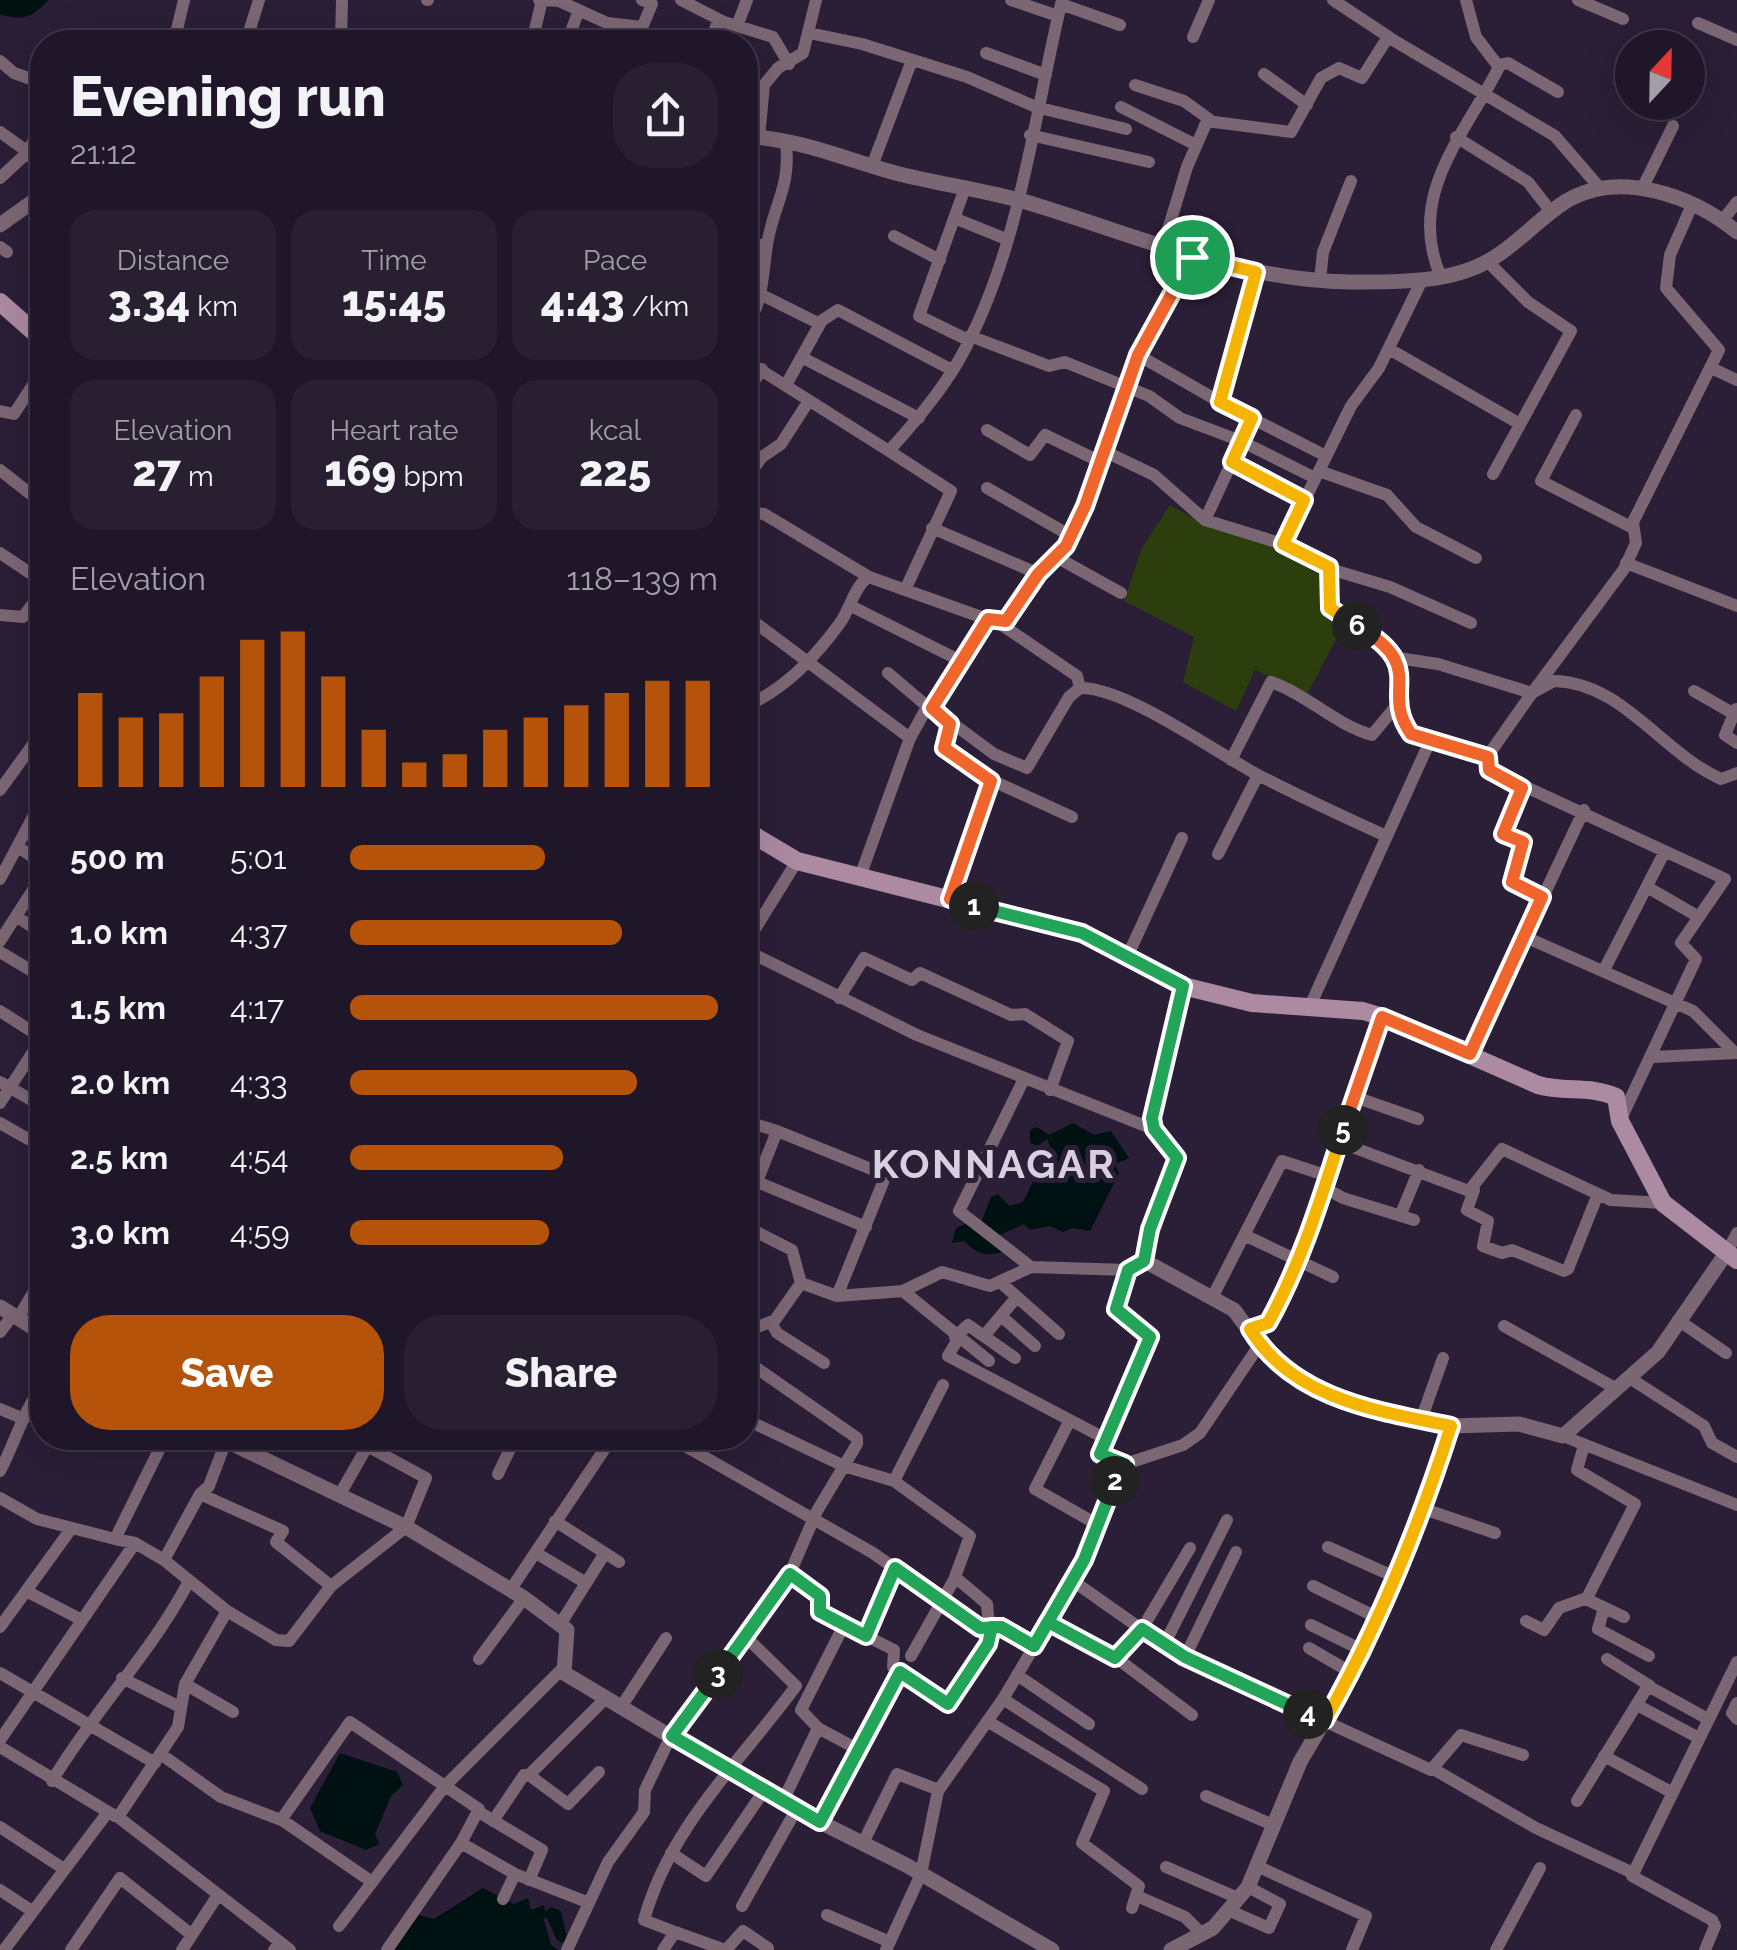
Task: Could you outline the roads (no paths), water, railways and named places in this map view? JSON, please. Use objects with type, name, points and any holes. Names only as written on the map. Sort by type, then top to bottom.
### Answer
[{"type":"main road","points":[[0,302],[30,328]]},
{"type":"main road","points":[[758,838],[797,861],[861,874],[1082,933],[1183,986],[1252,1003],[1310,1006],[1382,1017],[1556,1090],[1600,1090],[1616,1098],[1620,1121],[1663,1204],[1732,1256]]},
{"type":"street","points":[[250,30],[259,0]]},
{"type":"street","points":[[342,0],[342,30]]},
{"type":"street","points":[[535,30],[541,0],[559,1],[627,30]]},
{"type":"street","points":[[681,0],[718,20],[749,30]]},
{"type":"street","points":[[737,26],[746,0]]},
{"type":"street","points":[[1011,0],[1061,6],[1120,25]]},
{"type":"street","points":[[1193,37],[1209,0]]},
{"type":"street","points":[[1334,0],[1556,136],[1599,187]]},
{"type":"street","points":[[1466,0],[1476,37],[1499,66]]},
{"type":"street","points":[[1578,0],[1623,18]]},
{"type":"street","points":[[177,30],[181,1]]},
{"type":"street","points":[[640,30],[649,1]]},
{"type":"street","points":[[758,111],[764,85],[778,68],[799,60],[809,32],[811,1]]},
{"type":"street","points":[[889,452],[919,418],[969,338],[1019,200],[1036,107],[1061,6]]},
{"type":"street","points":[[572,30],[580,10]]},
{"type":"street","points":[[715,30],[718,20]]},
{"type":"street","points":[[1698,22],[1737,40]]},
{"type":"street","points":[[809,32],[967,76],[1036,107],[1126,129]]},
{"type":"street","points":[[758,33],[773,38],[788,64]]},
{"type":"street","points":[[1134,84],[1187,102],[1209,119],[1289,132],[1321,78],[1337,68],[1363,78],[1389,37]]},
{"type":"street","points":[[986,54],[1046,75]]},
{"type":"street","points":[[872,166],[912,60]]},
{"type":"street","points":[[0,61],[14,73],[30,79]]},
{"type":"street","points":[[1441,276],[1431,248],[1429,212],[1442,164],[1499,66],[1508,64],[1558,92]]},
{"type":"street","points":[[1264,74],[1306,105]]},
{"type":"street","points":[[1121,107],[1196,145]]},
{"type":"street","points":[[1163,246],[1196,145],[1209,119]]},
{"type":"street","points":[[1642,189],[1674,126]]},
{"type":"street","points":[[0,132],[30,155]]},
{"type":"street","points":[[1030,135],[1149,162]]},
{"type":"street","points":[[758,138],[1019,200],[1192,257],[1256,272],[1320,280],[1422,280],[1488,262],[1552,212],[1599,187],[1642,189],[1692,205],[1723,220],[1737,232]]},
{"type":"street","points":[[1456,138],[1528,182],[1552,212]]},
{"type":"street","points":[[758,303],[767,244],[786,192],[786,144]]},
{"type":"street","points":[[0,178],[30,148]]},
{"type":"street","points":[[1320,280],[1322,258],[1351,181]]},
{"type":"street","points":[[965,188],[920,316],[1048,366],[1064,361],[1149,396],[1180,418],[1317,475],[1384,494],[1416,527],[1476,558]]},
{"type":"street","points":[[1723,220],[1737,202]]},
{"type":"street","points":[[1631,528],[1711,368],[1718,344],[1668,292],[1665,280],[1670,255],[1692,205]]},
{"type":"street","points":[[0,224],[30,206]]},
{"type":"street","points":[[954,218],[1006,239]]},
{"type":"street","points":[[894,236],[940,260]]},
{"type":"street","points":[[758,245],[767,244]]},
{"type":"street","points":[[861,874],[910,738],[961,661],[994,621],[1008,618],[1038,574],[1058,558],[1071,536],[1138,355],[1192,257]]},
{"type":"street","points":[[1488,262],[1528,302],[1571,331],[1492,474]]},
{"type":"street","points":[[1220,402],[1256,272]]},
{"type":"street","points":[[1283,544],[1350,406],[1389,350],[1422,280]]},
{"type":"street","points":[[762,295],[821,322]]},
{"type":"street","points":[[786,385],[805,359],[821,322],[838,310],[952,370]]},
{"type":"street","points":[[1389,350],[1520,424]]},
{"type":"street","points":[[1138,355],[1326,456]]},
{"type":"street","points":[[805,359],[919,418]]},
{"type":"street","points":[[758,367],[951,489],[905,590]]},
{"type":"street","points":[[1711,368],[1737,380]]},
{"type":"street","points":[[758,375],[762,369]]},
{"type":"street","points":[[0,410],[14,414],[30,389]]},
{"type":"street","points":[[758,462],[781,444],[808,402]]},
{"type":"street","points":[[1576,415],[1540,480],[1631,528],[1636,542],[1626,563],[1488,757],[1489,770],[1522,788],[1584,810],[1666,851],[1731,876],[1680,944],[1696,959],[1620,1121]]},
{"type":"street","points":[[1205,520],[1252,418]]},
{"type":"street","points":[[987,430],[1030,455],[1046,435],[1154,476],[1205,520],[1283,544],[1330,570],[1390,587],[1472,623]]},
{"type":"street","points":[[1232,462],[1304,500]]},
{"type":"street","points":[[0,470],[30,494]]},
{"type":"street","points":[[987,488],[1071,536]]},
{"type":"street","points":[[758,512],[869,576],[994,621],[1078,676],[1080,688]]},
{"type":"street","points":[[932,528],[1038,574]]},
{"type":"street","points":[[0,553],[30,573]]},
{"type":"street","points":[[1058,558],[1122,593]]},
{"type":"street","points":[[1626,563],[1737,606]]},
{"type":"street","points":[[1330,570],[1330,608],[1382,641],[1398,658],[1407,730],[1430,741],[1488,757]]},
{"type":"street","points":[[758,700],[776,692],[851,606],[862,581],[869,576]]},
{"type":"street","points":[[851,606],[961,661]]},
{"type":"street","points":[[0,615],[23,616],[30,607]]},
{"type":"street","points":[[758,625],[910,738]]},
{"type":"street","points":[[1398,658],[1438,664],[1532,693],[1554,681],[1596,690],[1689,762],[1721,779],[1737,773]]},
{"type":"street","points":[[888,673],[950,724],[994,754],[1026,768],[1069,697],[1080,688],[1099,690],[1145,711],[1258,775],[1386,836]]},
{"type":"street","points":[[1230,760],[1270,682],[1299,694],[1343,726],[1372,735],[1402,699]]},
{"type":"street","points":[[1694,692],[1736,710],[1725,734],[1737,743]]},
{"type":"street","points":[[950,724],[942,745],[990,780],[1072,816]]},
{"type":"street","points":[[1310,1006],[1430,741]]},
{"type":"street","points":[[2,784],[30,748]]},
{"type":"street","points":[[1218,854],[1258,775]]},
{"type":"street","points":[[950,899],[990,780]]},
{"type":"street","points":[[1522,788],[1503,834],[1523,842],[1512,882],[1542,897]]},
{"type":"street","points":[[1470,1054],[1584,810]]},
{"type":"street","points":[[0,879],[30,826]]},
{"type":"street","points":[[1128,956],[1182,838]]},
{"type":"street","points":[[18,847],[30,855]]},
{"type":"street","points":[[1604,970],[1666,851]]},
{"type":"street","points":[[758,926],[797,861]]},
{"type":"street","points":[[1647,887],[1699,917]]},
{"type":"street","points":[[0,941],[30,896]]},
{"type":"street","points":[[18,917],[30,925]]},
{"type":"street","points":[[1523,936],[1677,1003],[1700,1017],[1736,1053]]},
{"type":"street","points":[[0,952],[30,970]]},
{"type":"street","points":[[758,955],[839,998],[1050,1090],[1154,1129],[1177,1156],[1150,1229],[1144,1261]]},
{"type":"street","points":[[839,998],[864,958],[911,980],[920,973],[1011,1014],[1025,1014],[1068,1043],[1050,1090]]},
{"type":"street","points":[[1154,1129],[1152,1107],[1183,986]]},
{"type":"street","points":[[0,1011],[30,1030]]},
{"type":"street","points":[[1250,1329],[1268,1323],[1326,1192],[1382,1017]]},
{"type":"street","points":[[0,1103],[5,1085],[30,1053]]},
{"type":"street","points":[[1653,1057],[1736,1053]]},
{"type":"street","points":[[1024,1079],[959,1212],[1030,1267]]},
{"type":"street","points":[[5,1085],[30,1099]]},
{"type":"street","points":[[1354,1097],[1418,1119]]},
{"type":"street","points":[[0,1123],[28,1140]]},
{"type":"street","points":[[758,1125],[886,1175],[837,1296]]},
{"type":"street","points":[[758,1164],[776,1131]]},
{"type":"street","points":[[1339,1142],[1474,1190]]},
{"type":"street","points":[[1598,1194],[1570,1266],[1564,1270],[1512,1250],[1502,1253],[1483,1246],[1488,1220],[1466,1210],[1474,1190],[1502,1149],[1614,1201],[1663,1204]]},
{"type":"street","points":[[1214,1296],[1283,1160],[1328,1176]]},
{"type":"street","points":[[1326,1192],[1407,1218],[1419,1170]]},
{"type":"street","points":[[758,1182],[866,1227]]},
{"type":"street","points":[[758,1233],[792,1250],[802,1283]]},
{"type":"street","points":[[1563,1436],[1658,1352],[1678,1320],[1732,1256],[1737,1233]]},
{"type":"street","points":[[1244,1234],[1290,1255],[1294,1262],[1333,1277]]},
{"type":"street","points":[[802,1283],[837,1296],[904,1291],[942,1272],[987,1286],[1030,1267],[1128,1270],[1144,1261]]},
{"type":"street","points":[[1144,1261],[1214,1296],[1234,1310],[1287,1371],[1352,1404],[1451,1426],[1520,1424],[1563,1436],[1737,1505]]},
{"type":"street","points":[[1128,1270],[1116,1309],[1150,1337],[1101,1455],[1125,1464],[1183,1446],[1200,1433],[1260,1344]]},
{"type":"street","points":[[1000,1282],[1059,1334]]},
{"type":"street","points":[[758,1327],[772,1322],[802,1283]]},
{"type":"street","points":[[0,1332],[10,1313],[30,1291]]},
{"type":"street","points":[[904,1291],[956,1338],[989,1361]]},
{"type":"street","points":[[984,1336],[1017,1297]]},
{"type":"street","points":[[1001,1316],[1035,1346]]},
{"type":"street","points":[[1678,1320],[1726,1353]]},
{"type":"street","points":[[772,1322],[780,1336],[824,1363]]},
{"type":"street","points":[[1016,1358],[966,1325],[948,1356],[1106,1439]]},
{"type":"street","points":[[1504,1326],[1704,1426],[1710,1442],[1737,1456]]},
{"type":"street","points":[[1421,1420],[1443,1358]]},
{"type":"street","points":[[567,1950],[587,1902],[617,1848],[644,1812],[644,1793],[672,1736],[790,1574],[812,1522],[857,1438],[758,1369]]},
{"type":"street","points":[[894,1481],[943,1386]]},
{"type":"street","points":[[0,1471],[30,1408]]},
{"type":"street","points":[[0,1409],[24,1418]]},
{"type":"street","points":[[1070,1420],[1035,1489],[1100,1526]]},
{"type":"street","points":[[758,1425],[844,1466],[894,1481],[970,1537],[955,1578],[911,1656]]},
{"type":"street","points":[[1171,1950],[1202,1934],[1238,1899],[1258,1866],[1300,1762],[1364,1651],[1424,1508],[1451,1426]]},
{"type":"street","points":[[1526,1620],[1544,1630],[1559,1608],[1586,1599],[1636,1502],[1577,1470],[1584,1445]]},
{"type":"street","points":[[116,1539],[159,1450]]},
{"type":"street","points":[[164,1560],[200,1494],[209,1486],[220,1450]]},
{"type":"street","points":[[245,1450],[406,1526],[561,1623],[569,1638],[562,1669],[446,1786],[339,1926]]},
{"type":"street","points":[[340,1494],[365,1450]]},
{"type":"street","points":[[0,1498],[27,1515],[135,1543],[164,1560],[227,1611],[276,1640],[289,1641],[331,1586],[406,1526],[426,1474],[383,1450]]},
{"type":"street","points":[[498,1474],[510,1450]]},
{"type":"street","points":[[479,1659],[518,1594],[536,1553],[604,1450]]},
{"type":"street","points":[[691,1450],[895,1568],[980,1628],[1001,1627],[1034,1646]]},
{"type":"street","points":[[827,1915],[888,1946],[921,1874],[939,1790],[1003,1699],[1073,1580],[1125,1464]]},
{"type":"street","points":[[200,1494],[283,1531],[276,1542],[331,1586]]},
{"type":"street","points":[[1424,1508],[1494,1533]]},
{"type":"street","points":[[1164,1646],[1227,1520]]},
{"type":"street","points":[[556,1521],[619,1562]]},
{"type":"street","points":[[1,1624],[71,1529]]},
{"type":"street","points":[[135,1543],[0,1744],[52,1781],[113,1814],[281,1947]]},
{"type":"street","points":[[1328,1546],[1395,1577]]},
{"type":"street","points":[[1115,1658],[1142,1629],[1190,1548]]},
{"type":"street","points":[[1185,1657],[1236,1552]]},
{"type":"street","points":[[536,1553],[586,1583]]},
{"type":"street","points":[[561,1623],[605,1553]]},
{"type":"street","points":[[866,1636],[895,1568]]},
{"type":"street","points":[[790,1574],[820,1596],[820,1612],[894,1650],[892,1666],[951,1702],[988,1644],[992,1627],[986,1602],[955,1578]]},
{"type":"street","points":[[1073,1580],[1164,1646],[1435,1770],[1712,1920],[1715,1926],[1705,1950]]},
{"type":"street","points":[[52,1781],[85,1726],[172,1612],[188,1583]]},
{"type":"street","points":[[1312,1586],[1378,1618]]},
{"type":"street","points":[[26,1591],[82,1620]]},
{"type":"street","points":[[1586,1599],[1624,1617]]},
{"type":"street","points":[[1604,1608],[1598,1629],[1649,1656]]},
{"type":"street","points":[[4,1950],[64,1870],[158,1759],[180,1722],[185,1684],[227,1611]]},
{"type":"street","points":[[1048,1622],[1115,1658],[1192,1715]]},
{"type":"street","points":[[844,1625],[802,1708],[818,1728],[859,1750]]},
{"type":"street","points":[[1311,1625],[1364,1651]]},
{"type":"street","points":[[621,1706],[666,1638]]},
{"type":"street","points":[[747,1638],[796,1685],[726,1770],[671,1853],[644,1919],[726,1950],[743,1931],[768,1948]]},
{"type":"street","points":[[1309,1648],[1352,1673]]},
{"type":"street","points":[[1607,1659],[1706,1718]]},
{"type":"street","points":[[1633,1874],[1706,1718],[1737,1662]]},
{"type":"street","points":[[562,1669],[763,1792],[921,1874],[1027,1943],[1052,1950]]},
{"type":"street","points":[[820,1822],[900,1672]]},
{"type":"street","points":[[0,1673],[85,1726],[158,1759],[221,1798],[282,1820],[372,1882]]},
{"type":"street","points":[[1017,1674],[1089,1724]]},
{"type":"street","points":[[122,1678],[180,1707]]},
{"type":"street","points":[[185,1684],[234,1712]]},
{"type":"street","points":[[1577,1801],[1650,1686]]},
{"type":"street","points":[[599,1772],[568,1804],[529,1775],[590,1719],[606,1698]]},
{"type":"street","points":[[1003,1699],[1142,1788]]},
{"type":"street","points":[[1737,1703],[1732,1712],[1737,1718]]},
{"type":"street","points":[[1637,1704],[1698,1737]]},
{"type":"street","points":[[987,1720],[1104,1790],[1082,1843],[1138,1884],[1135,1902],[1185,1917],[1202,1934]]},
{"type":"street","points":[[282,1820],[348,1722],[542,1850],[530,1880]]},
{"type":"street","points":[[742,1906],[789,1806],[818,1728]]},
{"type":"street","points":[[1435,1770],[1461,1735],[1523,1755]]},
{"type":"street","points":[[1604,1756],[1671,1792]]},
{"type":"street","points":[[493,1821],[524,1775]]},
{"type":"street","points":[[862,1844],[896,1775],[939,1790]]},
{"type":"street","points":[[671,1853],[706,1876],[763,1792]]},
{"type":"street","points":[[1206,1796],[1274,1825]]},
{"type":"street","points":[[387,1950],[480,1812]]},
{"type":"street","points":[[0,1826],[64,1870]]},
{"type":"street","points":[[462,1844],[515,1874],[587,1902]]},
{"type":"street","points":[[1258,1866],[1366,1916],[1352,1950]]},
{"type":"street","points":[[1166,1867],[1238,1899]]},
{"type":"street","points":[[1496,1950],[1540,1868]]},
{"type":"street","points":[[503,1899],[515,1874]]},
{"type":"street","points":[[71,1950],[120,1878],[192,1935]]},
{"type":"street","points":[[0,1890],[32,1911]]},
{"type":"street","points":[[182,1950],[218,1894]]},
{"type":"street","points":[[663,1950],[675,1932]]},
{"type":"district","name":"KONNAGAR","points":[[994,1163]]}]
